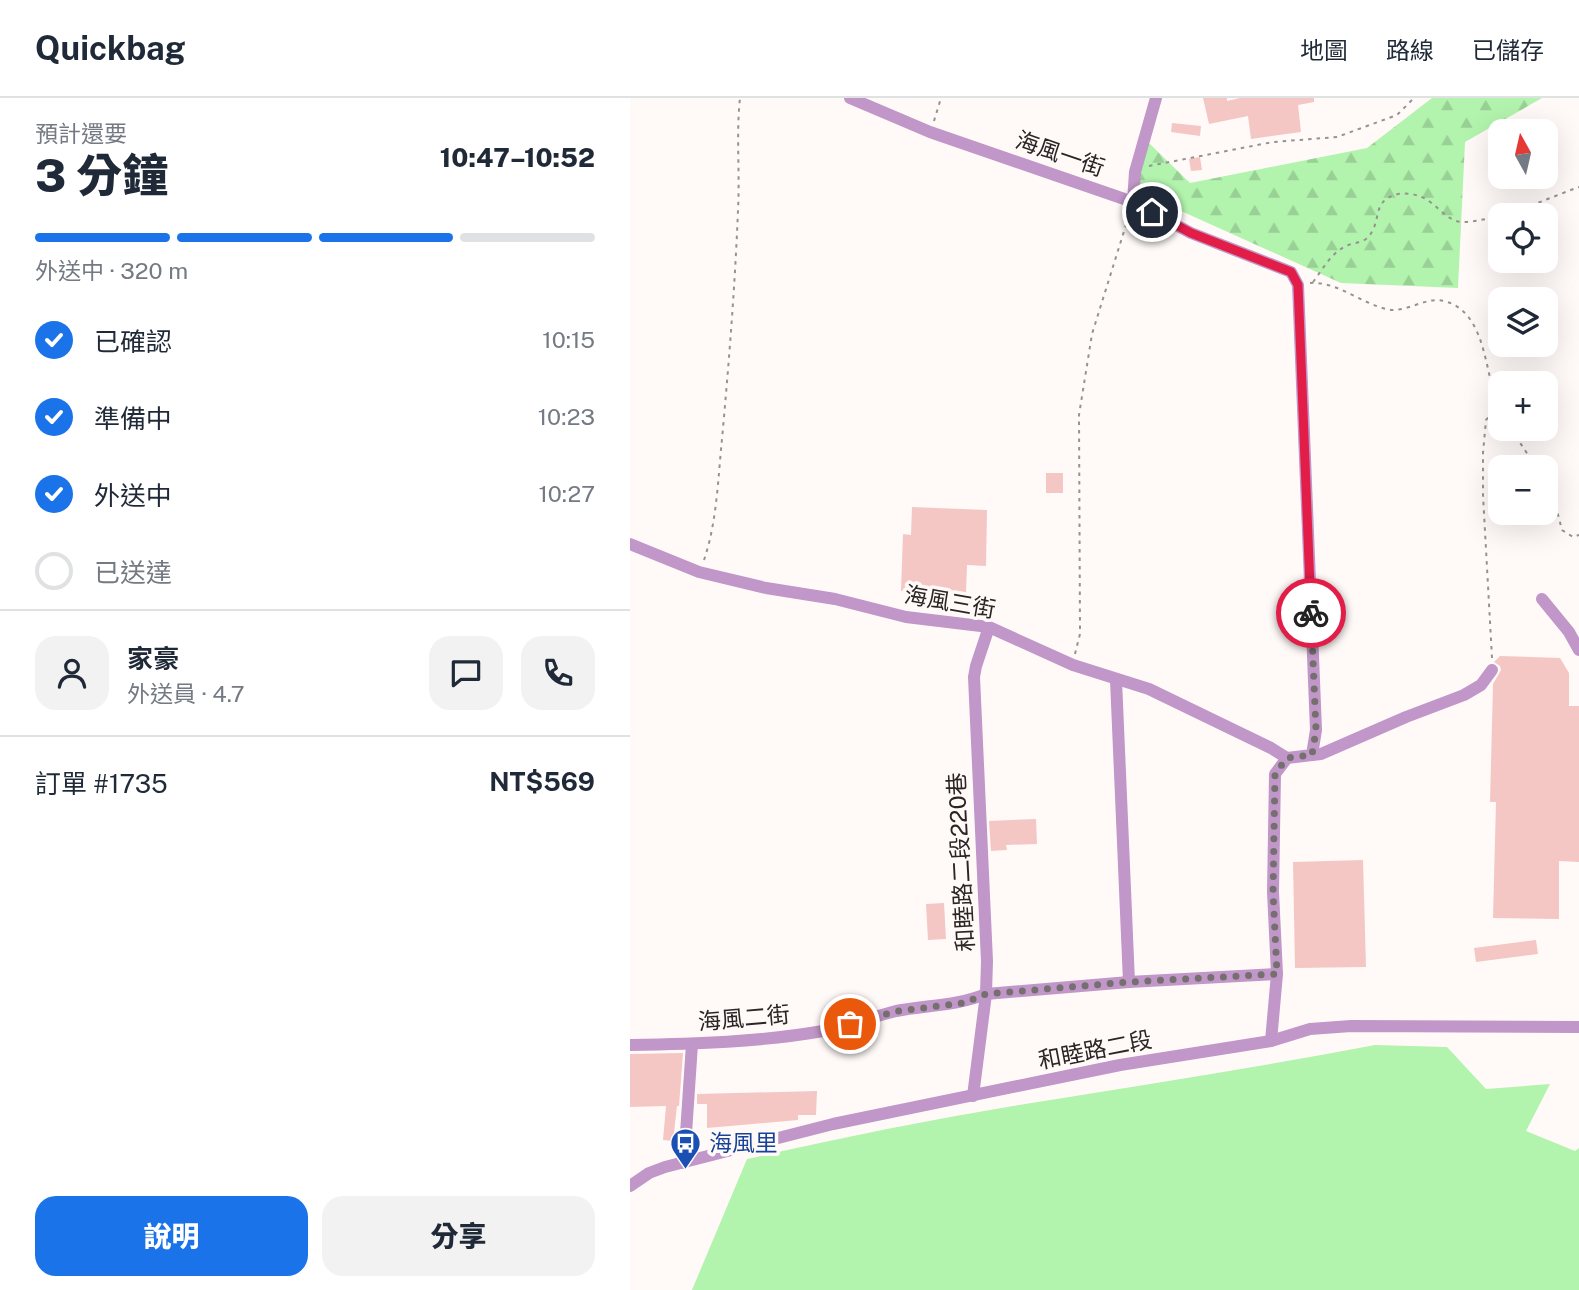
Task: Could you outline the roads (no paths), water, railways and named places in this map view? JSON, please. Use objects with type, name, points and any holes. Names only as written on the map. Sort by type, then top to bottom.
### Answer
[{"type":"street","name":"海風一街","points":[[850,98],[930,132],[1133,202],[1191,233],[1291,272],[1298,285],[1316,730],[1312,755]]},
{"type":"street","points":[[1133,202],[1135,172],[1156,98]]},
{"type":"street","name":"海風三街","points":[[630,544],[699,572],[766,588],[835,599],[906,617],[989,627],[1073,665],[1149,689],[1287,758]]},
{"type":"street","points":[[1542,599],[1569,632],[1579,650]]},
{"type":"street","name":"和睦路二段220巷","points":[[973,1096],[986,994],[987,961],[974,677],[975,666],[989,627]]},
{"type":"street","points":[[1271,1041],[1277,974],[1273,892],[1275,774],[1287,758],[1321,754],[1464,695],[1481,685],[1492,670]]},
{"type":"street","points":[[1116,680],[1129,982]]},
{"type":"street","name":"海風二街","points":[[630,1045],[692,1044],[778,1037],[826,1030],[898,1011],[964,1003],[986,994],[1129,982],[1277,974]]},
{"type":"street","name":"和睦路二段","points":[[630,1186],[649,1173],[833,1124],[1121,1065],[1271,1041],[1310,1029],[1351,1026],[1579,1027]]},
{"type":"street","points":[[684,1163],[692,1044]]},
{"type":"place","name":"海風里","points":[[686,1170]]}]
